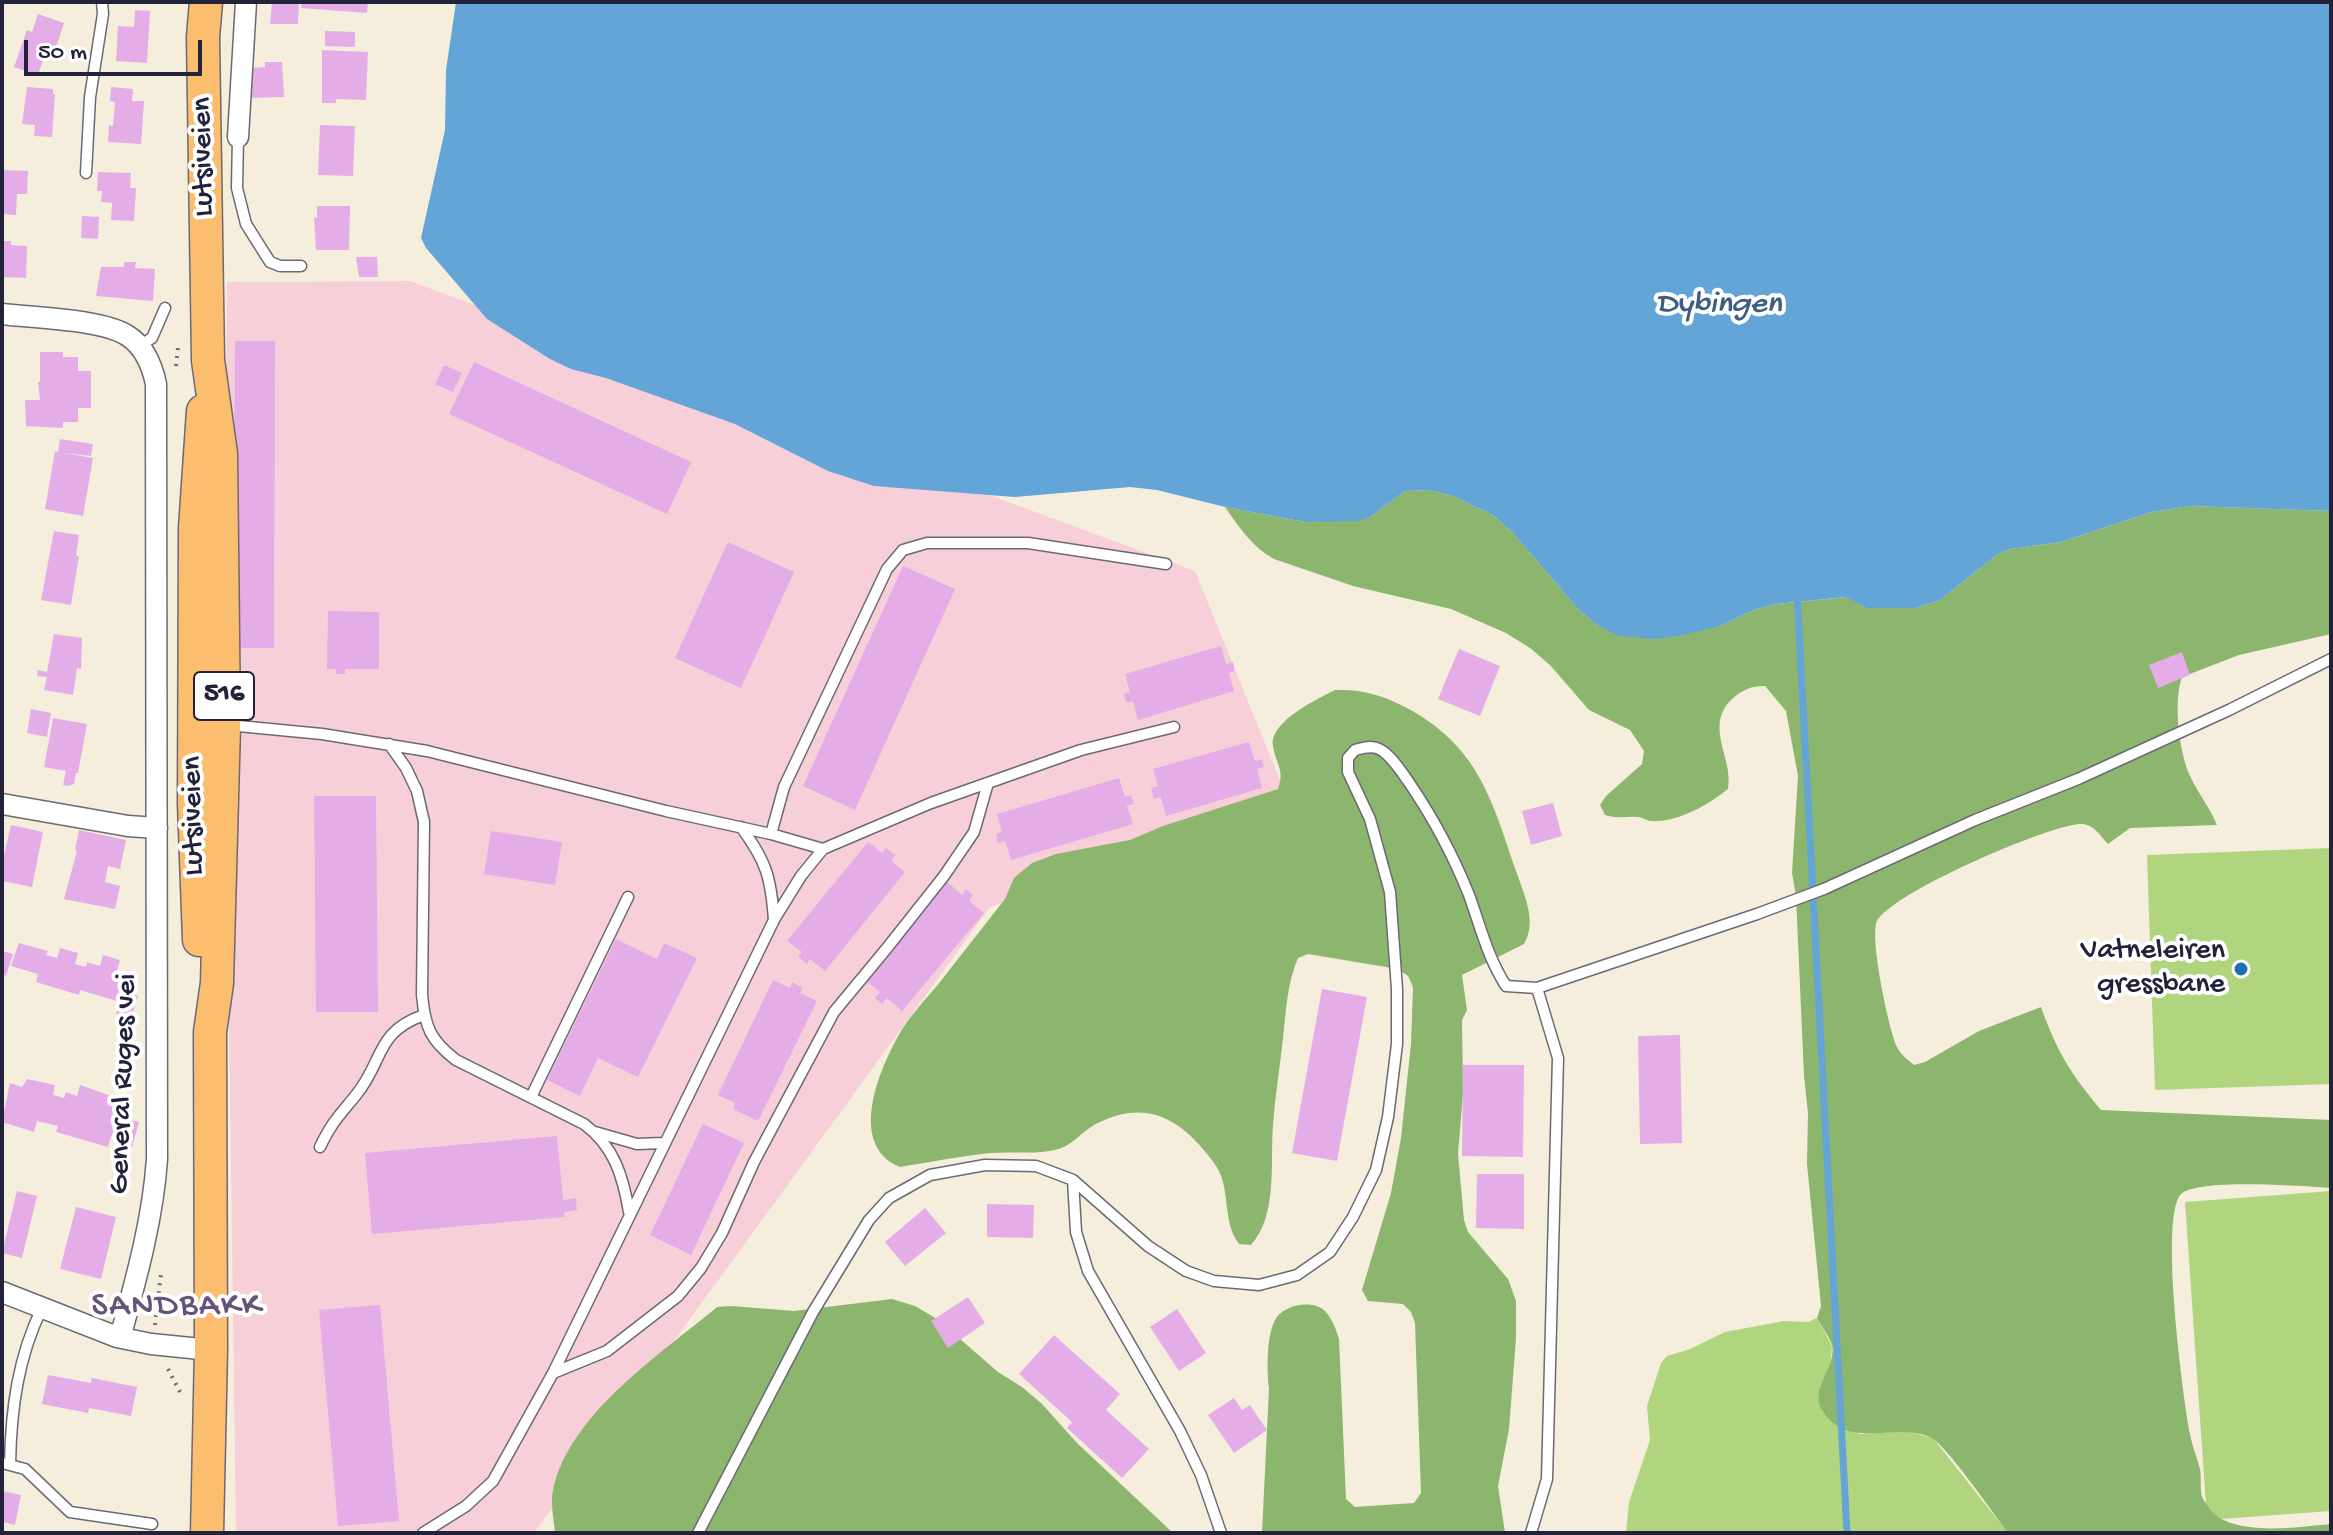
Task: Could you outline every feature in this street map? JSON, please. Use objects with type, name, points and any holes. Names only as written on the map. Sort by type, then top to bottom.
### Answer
[{"type":"main road","name":"Lutsiveien","points":[[206,2],[203,37],[208,360],[195,528],[209,725],[194,803],[200,982],[210,1032],[211,1350],[207,1533]]},
{"type":"street","points":[[238,137],[246,2]]},
{"type":"street","points":[[2,314],[103,328],[129,337],[139,346]]},
{"type":"street","name":"General Ruges vei","points":[[117,1337],[123,1327],[142,1255],[155,1191],[159,980],[156,384],[153,368],[139,346]]},
{"type":"street","points":[[2,804],[128,826],[157,828]]},
{"type":"street","points":[[2,1292],[117,1337],[211,1350]]},
{"type":"lane","points":[[86,173],[90,97],[103,14],[102,2]]},
{"type":"lane","points":[[238,137],[237,188],[246,224],[270,262],[280,266],[301,266]]},
{"type":"lane","points":[[139,346],[152,338],[165,308]]},
{"type":"lane","points":[[771,834],[784,787],[887,569],[903,550],[927,543],[1028,543],[1166,564]]},
{"type":"lane","points":[[698,1533],[813,1312],[869,1220],[889,1198],[930,1175],[985,1165],[1036,1166],[1073,1180],[1148,1246],[1186,1271],[1214,1281],[1259,1285],[1297,1275],[1330,1252],[1353,1217],[1376,1170],[1388,1117],[1397,1044],[1397,989],[1390,892],[1370,819],[1348,772],[1348,758],[1355,750],[1366,747],[1379,749],[1401,771],[1450,854],[1468,894],[1491,962],[1506,986],[1537,988],[1824,889],[1975,820],[2078,779],[2331,659]]},
{"type":"lane","points":[[209,725],[322,734],[427,751],[823,849]]},
{"type":"lane","points":[[423,1533],[466,1506],[493,1481],[553,1373],[774,920],[801,876],[823,849],[931,803],[1081,750],[1174,727]]},
{"type":"lane","points":[[389,744],[417,791],[424,822],[424,1015],[431,1036],[448,1054],[595,1132],[637,1144],[663,1143]]},
{"type":"lane","points":[[553,1373],[607,1351],[678,1296],[701,1268],[722,1233],[754,1162],[834,1012],[967,843],[974,832],[988,783]]},
{"type":"lane","points":[[741,827],[761,855],[769,877],[774,920]]},
{"type":"lane","points":[[531,1097],[628,897]]},
{"type":"lane","points":[[1531,1533],[1547,1479],[1558,1058],[1537,988]]},
{"type":"lane","points":[[320,1147],[330,1126],[357,1094],[389,1035],[402,1022],[424,1015]]},
{"type":"lane","points":[[595,1132],[607,1145],[618,1165],[629,1213]]},
{"type":"lane","points":[[1073,1180],[1076,1232],[1088,1271],[1180,1431],[1201,1475],[1221,1533]]},
{"type":"lane","points":[[42,1308],[25,1346],[6,1463],[25,1469],[70,1512],[152,1524]]},
{"type":"shaded area","points":[[410,281],[1195,571],[1293,812],[990,907],[534,1533],[236,1533],[224,646],[227,282]]},
{"type":"green space","points":[[1429,490],[1453,496],[1493,515],[1513,533],[1578,609],[1597,625],[1653,639],[1720,626],[1754,610],[1776,604],[1847,597],[1866,608],[1916,608],[1940,600],[1998,554],[2010,549],[2061,542],[2152,512],[2190,506],[2331,511],[2331,634],[2239,655],[2182,677],[2178,727],[2183,754],[2190,776],[2217,825],[2130,828],[2108,844],[2088,825],[2061,828],[2004,848],[1939,878],[1889,909],[1877,921],[1875,930],[1881,984],[1894,1037],[1900,1052],[1914,1065],[1925,1062],[1979,1031],[2041,1007],[2066,1062],[2101,1110],[2331,1120],[2331,1188],[2253,1184],[2208,1186],[2181,1194],[2175,1209],[2172,1270],[2178,1348],[2203,1499],[2216,1515],[2230,1523],[2258,1528],[2331,1524],[2331,1533],[2008,1533],[1958,1466],[1930,1437],[1901,1432],[1858,1433],[1833,1423],[1819,1402],[1821,1386],[1831,1361],[1832,1345],[1817,1318],[1821,1306],[1807,1164],[1808,1113],[1796,896],[1792,873],[1798,776],[1786,711],[1765,686],[1746,689],[1731,700],[1723,710],[1720,721],[1728,789],[1702,807],[1660,821],[1605,815],[1600,805],[1642,764],[1644,751],[1630,730],[1589,710],[1550,665],[1530,648],[1506,633],[1451,609],[1353,586],[1274,559],[1253,543],[1225,507],[1305,522],[1369,518],[1405,491]]},
{"type":"green space","points":[[1335,690],[1363,692],[1397,703],[1449,738],[1465,756],[1489,796],[1528,906],[1530,926],[1524,944],[1462,975],[1467,1010],[1462,1020],[1463,1093],[1458,1154],[1464,1220],[1468,1232],[1508,1279],[1516,1301],[1509,1429],[1498,1486],[1505,1533],[1262,1533],[1270,1336],[1279,1315],[1298,1305],[1313,1305],[1325,1311],[1339,1339],[1346,1499],[1355,1507],[1414,1503],[1421,1493],[1415,1323],[1411,1312],[1403,1304],[1368,1301],[1362,1290],[1391,1193],[1401,1138],[1411,1044],[1413,987],[1408,976],[1398,969],[1308,954],[1298,958],[1286,1008],[1274,1114],[1269,1204],[1260,1233],[1251,1245],[1239,1244],[1233,1235],[1223,1182],[1214,1163],[1189,1135],[1162,1117],[1130,1113],[1113,1117],[1094,1125],[1064,1147],[1051,1151],[991,1153],[900,1167],[884,1156],[874,1142],[872,1104],[893,1046],[909,1019],[1005,899],[1014,878],[1032,863],[1056,854],[1130,840],[1163,826],[1278,789],[1280,772],[1273,746],[1278,728],[1296,712]]},
{"type":"green space","name":"Vatneleiren gressbane","points":[[2331,848],[2331,1084],[2155,1090],[2147,855]]},
{"type":"green space","points":[[2331,1191],[2331,1511],[2207,1520],[2185,1202]]},
{"type":"green space","points":[[892,1299],[915,1306],[937,1319],[998,1372],[1022,1387],[1173,1533],[555,1533],[553,1490],[562,1462],[578,1436],[620,1388],[717,1307],[794,1311]]},
{"type":"green space","points":[[1817,1318],[1832,1346],[1831,1358],[1859,1434],[1907,1431],[1933,1438],[2008,1533],[1626,1533],[1629,1502],[1650,1440],[1647,1406],[1661,1363],[1667,1356],[1725,1332],[1784,1321],[1808,1322]]},
{"type":"water","name":"Dybingen","points":[[456,2],[2331,2],[2331,511],[2190,506],[2152,512],[2061,542],[2010,549],[1998,554],[1940,600],[1916,608],[1866,608],[1846,597],[1776,604],[1754,610],[1720,626],[1653,639],[1619,636],[1597,625],[1578,609],[1513,533],[1493,515],[1453,496],[1429,490],[1405,491],[1369,518],[1305,522],[1130,487],[1015,497],[874,486],[828,471],[735,424],[606,378],[571,369],[487,319],[426,248],[421,238],[445,130],[446,70]]},
{"type":"building","points":[[272,2],[299,2],[298,24],[270,24]]},
{"type":"building","points":[[302,2],[368,2],[367,13],[301,8]]},
{"type":"building","points":[[135,10],[150,11],[147,63],[116,61],[118,26],[134,27]]},
{"type":"building","points":[[38,14],[64,23],[54,53],[46,51],[38,75],[14,67],[27,30],[32,32]]},
{"type":"building","points":[[325,31],[355,32],[355,47],[325,46]]},
{"type":"building","points":[[322,50],[368,52],[366,100],[336,99],[336,103],[322,103]]},
{"type":"building","points":[[265,62],[282,62],[284,97],[251,98],[250,68],[265,67]]},
{"type":"building","points":[[27,87],[53,89],[52,137],[34,136],[35,125],[22,124]]},
{"type":"building","points":[[111,87],[133,89],[132,101],[144,101],[141,144],[108,142],[115,102],[110,101]]},
{"type":"building","points":[[320,125],[355,126],[353,176],[318,175]]},
{"type":"building","points":[[2,170],[28,171],[27,194],[17,194],[16,215],[2,214]]},
{"type":"building","points":[[98,172],[131,173],[130,188],[136,188],[134,221],[111,220],[112,203],[101,202],[102,191],[97,191]]},
{"type":"building","points":[[317,206],[350,206],[349,250],[316,250],[314,217],[317,218]]},
{"type":"building","points":[[82,216],[99,217],[98,239],[81,238]]},
{"type":"building","points":[[4,241],[11,241],[11,245],[27,246],[26,278],[2,277]]},
{"type":"building","points":[[356,257],[377,257],[378,277],[359,277]]},
{"type":"building","points":[[124,262],[136,262],[135,268],[155,269],[153,301],[96,296],[101,267],[124,267]]},
{"type":"building","points":[[235,341],[275,341],[274,648],[233,648]]},
{"type":"building","points":[[40,352],[63,352],[63,357],[78,357],[78,371],[91,371],[91,408],[78,408],[78,422],[63,422],[63,428],[26,426],[25,400],[40,400]]},
{"type":"building","points":[[474,362],[691,462],[667,514],[449,414]]},
{"type":"building","points":[[444,365],[462,373],[453,392],[435,384]]},
{"type":"building","points":[[60,439],[93,444],[91,456],[64,453],[93,458],[83,516],[45,509]]},
{"type":"building","points":[[54,531],[79,535],[71,605],[41,600]]},
{"type":"building","points":[[728,542],[794,572],[741,688],[675,658]]},
{"type":"building","points":[[903,566],[955,589],[855,810],[803,786]]},
{"type":"building","points":[[328,611],[379,612],[379,669],[345,669],[345,674],[336,674],[336,669],[327,669]]},
{"type":"building","points":[[54,634],[82,638],[81,669],[77,668],[73,695],[44,690],[47,677],[37,676],[38,670],[47,672]]},
{"type":"building","points":[[1221,646],[1226,664],[1233,662],[1235,671],[1229,673],[1234,691],[1138,720],[1133,701],[1126,703],[1124,694],[1130,692],[1125,674]]},
{"type":"building","points":[[1459,649],[1500,666],[1480,716],[1438,699]]},
{"type":"building","points":[[2182,652],[2190,675],[2158,688],[2149,665]]},
{"type":"building","points":[[31,709],[51,713],[47,737],[27,733]]},
{"type":"building","points":[[53,718],[87,724],[78,773],[74,784],[68,786],[63,785],[66,771],[44,767]]},
{"type":"building","points":[[1249,742],[1255,761],[1262,759],[1264,767],[1257,769],[1262,788],[1166,816],[1161,797],[1154,799],[1151,788],[1158,786],[1153,769]]},
{"type":"building","points":[[1119,778],[1125,797],[1131,795],[1134,804],[1127,806],[1133,824],[1011,860],[1005,841],[998,843],[996,834],[1002,832],[997,814]]},
{"type":"building","points":[[314,796],[376,796],[378,1012],[316,1012]]},
{"type":"building","points":[[1553,803],[1562,836],[1531,845],[1522,811]]},
{"type":"building","points":[[11,825],[43,832],[32,887],[2,881],[2,864]]},
{"type":"building","points":[[79,830],[126,840],[120,869],[108,866],[105,882],[120,886],[115,909],[64,899],[77,851]]},
{"type":"building","points":[[491,831],[562,842],[555,885],[484,874]]},
{"type":"building","points":[[868,842],[882,853],[886,848],[895,855],[891,861],[905,872],[825,971],[810,959],[807,964],[798,957],[802,952],[787,941]]},
{"type":"building","points":[[947,882],[962,895],[966,889],[973,895],[969,901],[984,913],[902,1011],[887,998],[882,1004],[875,998],[880,992],[865,980]]},
{"type":"building","points":[[616,939],[657,959],[664,943],[697,958],[638,1077],[598,1058],[580,1096],[547,1080]]},
{"type":"building","points":[[19,943],[48,951],[46,955],[57,958],[60,948],[78,953],[75,964],[86,967],[87,962],[100,966],[103,955],[120,960],[117,971],[130,975],[125,992],[138,996],[131,1019],[116,1014],[120,1002],[80,990],[79,995],[36,982],[38,974],[11,966]]},
{"type":"building","points":[[2,951],[13,954],[6,976],[2,974]]},
{"type":"building","points":[[773,980],[790,988],[792,982],[803,988],[800,993],[817,1001],[758,1121],[733,1109],[735,1103],[718,1095]]},
{"type":"building","points":[[1322,989],[1367,997],[1337,1161],[1292,1153]]},
{"type":"building","points":[[1680,1035],[1682,1143],[1640,1144],[1638,1036]]},
{"type":"building","points":[[1463,1065],[1524,1065],[1523,1157],[1462,1156]]},
{"type":"building","points":[[27,1079],[55,1085],[53,1095],[64,1098],[66,1092],[77,1096],[80,1085],[111,1096],[108,1104],[125,1109],[123,1118],[139,1122],[132,1147],[116,1143],[118,1135],[112,1134],[108,1147],[56,1132],[58,1126],[37,1121],[34,1132],[2,1122],[10,1083],[22,1087]]},
{"type":"building","points":[[703,1124],[744,1143],[691,1255],[650,1235]]},
{"type":"building","points":[[557,1136],[563,1200],[576,1198],[577,1210],[564,1212],[565,1217],[372,1234],[365,1153]]},
{"type":"building","points":[[1477,1174],[1524,1174],[1524,1229],[1476,1228]]},
{"type":"building","points":[[17,1191],[37,1196],[22,1258],[2,1253]]},
{"type":"building","points":[[987,1204],[1034,1205],[1033,1238],[987,1237]]},
{"type":"building","points":[[76,1207],[116,1217],[101,1279],[60,1269]]},
{"type":"building","points":[[925,1208],[946,1233],[905,1266],[885,1242]]},
{"type":"building","points":[[968,1297],[985,1323],[948,1348],[931,1321]]},
{"type":"building","points":[[380,1305],[399,1521],[338,1526],[319,1310]]},
{"type":"building","points":[[1177,1309],[1206,1353],[1179,1371],[1150,1327]]},
{"type":"building","points":[[1054,1335],[1120,1394],[1106,1410],[1149,1449],[1122,1478],[1067,1428],[1072,1422],[1019,1374]]},
{"type":"building","points":[[48,1375],[91,1383],[92,1378],[137,1387],[131,1416],[89,1408],[88,1413],[42,1404]]},
{"type":"building","points":[[1234,1398],[1242,1410],[1250,1405],[1267,1430],[1234,1453],[1208,1415]]},
{"type":"building","points":[[2,1491],[21,1495],[15,1525],[2,1522]]},
{"type":"waterway","points":[[1797,593],[1847,1533]]},
{"type":"place","name":"Vatneleiren gressbane","points":[[2241,969]]},
{"type":"district","name":"SANDBAKK","points":[[177,1308]]}]
